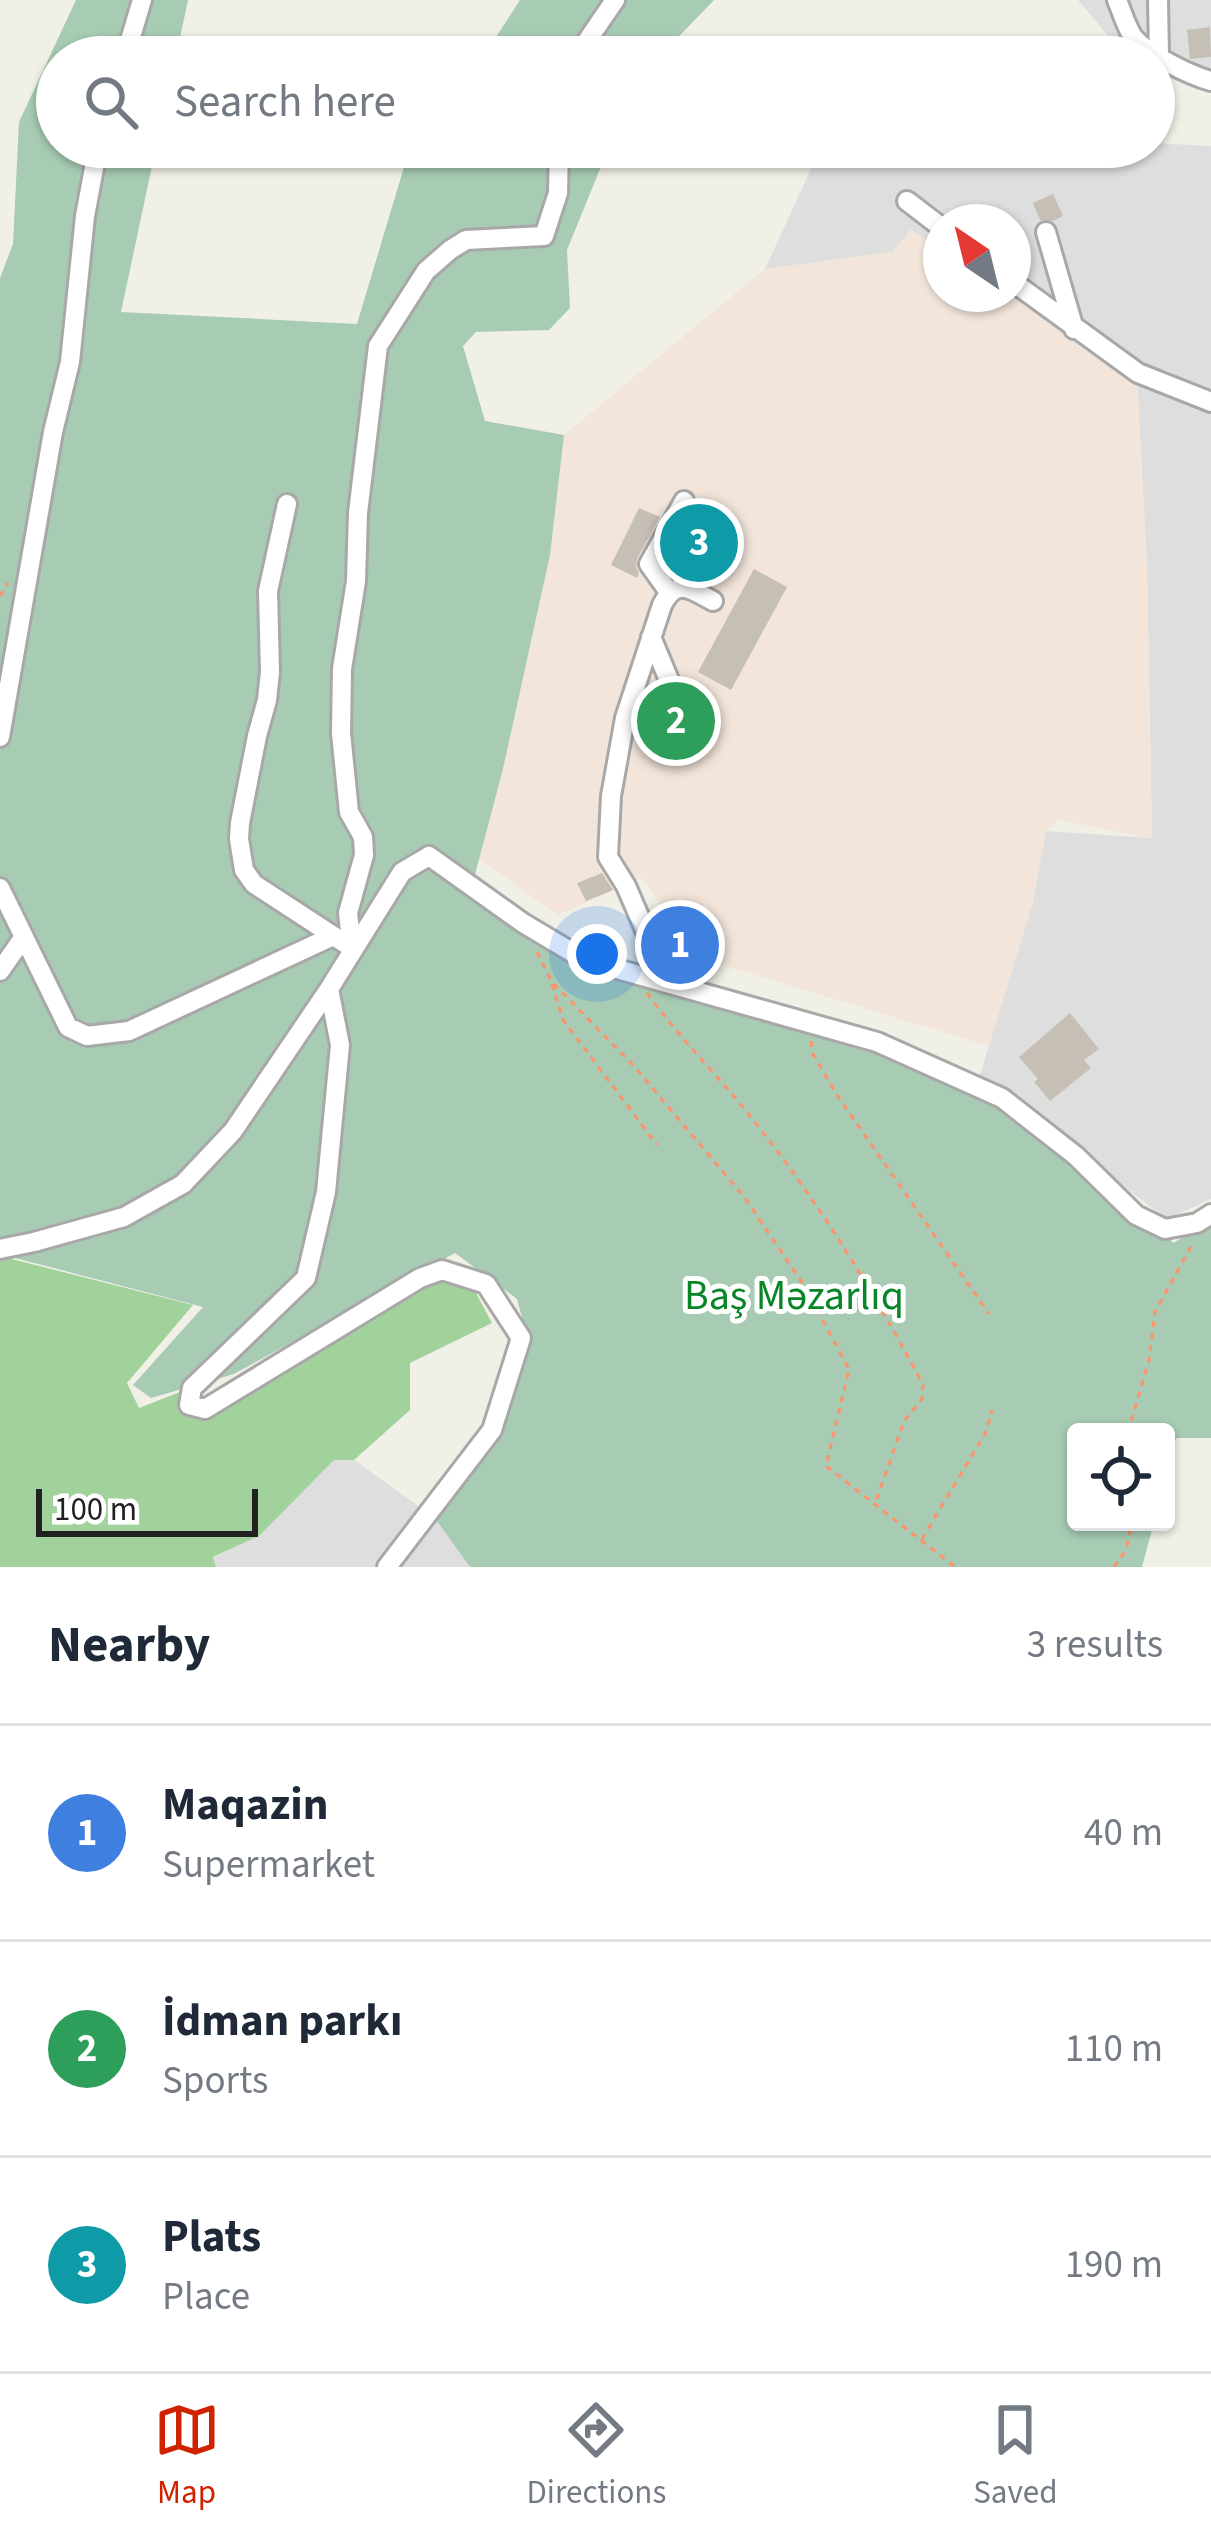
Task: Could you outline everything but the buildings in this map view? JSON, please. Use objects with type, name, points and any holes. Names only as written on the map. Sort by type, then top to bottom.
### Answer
[{"type":"street","points":[[131,36],[142,0]]},
{"type":"street","points":[[590,36],[615,0]]},
{"type":"street","points":[[1117,0],[1133,36]]},
{"type":"street","points":[[1158,0],[1159,36]]},
{"type":"street","points":[[1175,65],[1211,81]]},
{"type":"street","points":[[0,737],[53,432],[70,362],[94,168]]},
{"type":"street","points":[[352,948],[348,913],[364,855],[363,837],[350,812],[341,733],[342,669],[356,580],[358,513],[378,346],[426,271],[450,250],[466,240],[544,236],[558,193],[559,168]]},
{"type":"street","points":[[907,200],[923,213]]},
{"type":"street","points":[[1046,232],[1074,328]]},
{"type":"street","points":[[1031,296],[1138,374],[1211,402]]},
{"type":"street","points":[[669,592],[650,564],[684,501]]},
{"type":"street","points":[[287,504],[268,591],[271,672],[267,700],[239,839],[244,870],[254,884],[352,948]]},
{"type":"street","points":[[668,982],[626,886],[608,857],[611,796],[625,718],[669,592],[688,588],[713,602]]},
{"type":"street","points":[[651,637],[674,692]]},
{"type":"street","points":[[0,1249],[124,1217],[183,1184],[233,1131],[402,872],[430,856],[523,923],[585,960],[877,1042],[1002,1098],[1076,1156],[1136,1215],[1165,1228],[1204,1218]]},
{"type":"street","points":[[0,889],[68,1027],[88,1036],[128,1031],[333,936]]},
{"type":"street","points":[[0,971],[23,938]]},
{"type":"street","points":[[329,989],[340,1045],[326,1192],[306,1278],[192,1388],[189,1405],[206,1409],[217,1403],[419,1278],[442,1270],[486,1284],[521,1338],[492,1430],[387,1567]]},
{"type":"path","points":[[523,923],[552,982],[563,1020],[657,1144]]},
{"type":"path","points":[[632,972],[819,1206],[878,1299],[923,1385],[922,1399],[904,1421],[875,1504]]},
{"type":"path","points":[[552,982],[693,1135],[745,1198],[805,1287],[849,1369],[826,1466],[955,1567]]},
{"type":"path","points":[[808,1021],[813,1054],[837,1095],[989,1314]]},
{"type":"path","points":[[1131,1423],[1149,1360],[1155,1312],[1204,1218]]},
{"type":"path","points":[[921,1540],[986,1432],[992,1410]]},
{"type":"path","points":[[1114,1567],[1126,1550],[1130,1531]]},
{"type":"shaded area","points":[[1078,0],[1211,0],[1211,91],[1175,75],[1175,36],[1108,36]]},
{"type":"shaded area","points":[[1175,144],[1211,146],[1211,1199],[1167,1219],[979,1078],[1033,901],[1046,831],[1152,838],[1147,568],[1137,378],[1031,308],[1031,204],[923,204],[923,238],[911,230],[893,252],[765,269],[811,168],[1175,168]]},
{"type":"shaded area","points":[[911,230],[923,238],[923,312],[1031,308],[1137,378],[1147,568],[1152,839],[1060,820],[1046,830],[1033,901],[989,1046],[699,958],[642,878],[558,915],[479,859],[550,555],[564,435],[765,269],[893,252]]},
{"type":"shaded area","points":[[689,505],[735,529],[708,581],[663,557]]},
{"type":"shaded area","points":[[690,692],[694,746],[661,750],[658,696]]},
{"type":"shaded area","points":[[334,1460],[354,1460],[434,1517],[470,1567],[216,1567],[213,1558],[259,1535]]},
{"type":"green space","name":"Baş Məzarlıq","points":[[76,0],[188,0],[180,36],[59,36]]},
{"type":"green space","points":[[520,0],[714,0],[679,36],[497,36]]},
{"type":"green space","name":"Baş Məzarlıq","points":[[36,86],[36,168],[152,168],[121,312],[357,324],[404,168],[600,168],[567,250],[570,308],[549,330],[476,332],[463,346],[485,421],[564,435],[550,555],[473,882],[540,941],[728,988],[875,1034],[1029,1115],[1174,1243],[1211,1216],[1211,1438],[1176,1438],[1175,1442],[1175,1423],[1067,1423],[1067,1531],[1152,1531],[1142,1567],[470,1567],[434,1517],[497,1434],[529,1343],[517,1299],[455,1253],[234,1374],[151,1398],[133,1385],[203,1307],[0,1254],[0,278],[13,244],[19,122]]},
{"type":"green space","points":[[0,1256],[193,1305],[127,1383],[139,1408],[180,1392],[186,1407],[209,1412],[434,1279],[469,1280],[492,1323],[410,1363],[410,1410],[354,1460],[334,1460],[259,1536],[213,1557],[216,1567],[0,1567]]},
{"type":"place","name":"Plats","points":[[699,543]]},
{"type":"place","name":"İdman parkı","points":[[676,721]]},
{"type":"place","name":"Maqazin","points":[[680,945]]}]
